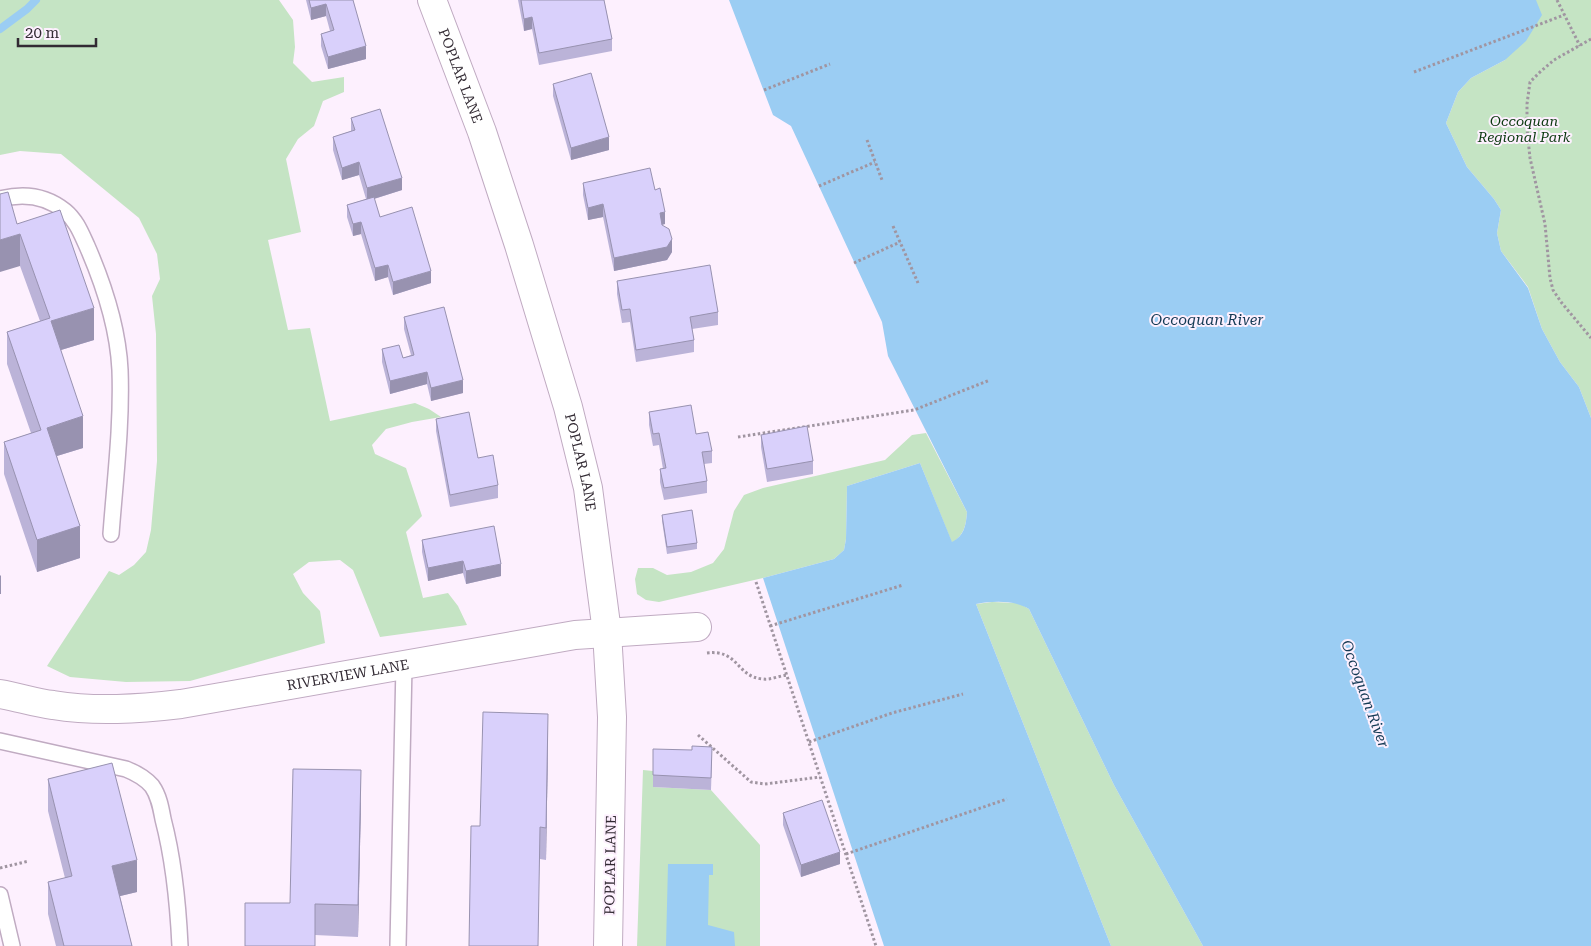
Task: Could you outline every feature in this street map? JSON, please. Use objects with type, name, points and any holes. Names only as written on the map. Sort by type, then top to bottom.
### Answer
[{"type":"street","name":"POPLAR LANE","points":[[432,0],[482,132],[519,245],[568,407],[588,488],[607,632],[612,717],[608,946]]},
{"type":"street","name":"RIVERVIEW LANE","points":[[0,694],[52,705],[92,710],[142,709],[181,704],[575,635],[697,627]]},
{"type":"lane","points":[[0,199],[10,196],[30,196],[49,201],[66,212],[78,227],[99,273],[114,321],[120,369],[120,416],[111,534]]},
{"type":"lane","points":[[398,946],[404,665]]},
{"type":"lane","points":[[0,741],[121,768],[140,776],[151,785],[159,803],[172,859],[178,896],[180,946]]},
{"type":"lane","points":[[0,895],[12,946]]},
{"type":"path","points":[[1557,0],[1580,46]]},
{"type":"path","points":[[1414,72],[1564,15]]},
{"type":"path","points":[[1591,39],[1554,60],[1530,82],[1527,104],[1530,158],[1545,224],[1550,278],[1553,290],[1591,338]]},
{"type":"path","points":[[764,90],[830,64]]},
{"type":"path","points":[[867,140],[882,180]]},
{"type":"path","points":[[818,186],[875,162]]},
{"type":"path","points":[[893,226],[918,283]]},
{"type":"path","points":[[854,263],[900,242]]},
{"type":"path","points":[[738,437],[914,410],[990,380]]},
{"type":"path","points":[[756,582],[876,946]]},
{"type":"path","points":[[770,626],[903,586]]},
{"type":"path","points":[[701,654],[718,652],[728,655],[740,668],[755,678],[768,679],[787,675]]},
{"type":"path","points":[[809,742],[892,713],[963,694]]},
{"type":"path","points":[[698,735],[751,782],[765,784],[820,777]]},
{"type":"path","points":[[846,854],[1007,799]]},
{"type":"path","points":[[0,868],[29,861]]},
{"type":"green space","points":[[0,0],[279,0],[293,20],[295,47],[293,63],[312,82],[344,77],[344,92],[323,101],[314,126],[298,139],[286,159],[301,232],[268,240],[288,330],[310,328],[330,421],[415,403],[441,417],[386,429],[372,445],[375,454],[406,468],[422,516],[406,532],[423,598],[448,593],[458,606],[467,625],[380,637],[353,570],[340,560],[309,562],[293,574],[303,593],[320,611],[325,643],[190,681],[126,682],[70,677],[47,666],[109,571],[119,575],[134,565],[146,552],[151,530],[157,461],[156,334],[152,296],[160,279],[157,254],[139,218],[61,154],[20,151],[0,155]]},
{"type":"green space","name":"Occoquan Regional Park","points":[[1536,0],[1591,0],[1591,418],[1579,387],[1560,362],[1542,329],[1528,287],[1501,251],[1497,233],[1501,210],[1467,167],[1446,123],[1458,92],[1471,78],[1505,60]]},
{"type":"green space","points":[[926,433],[967,512],[964,530],[952,543],[920,463],[847,486],[846,539],[844,550],[834,559],[763,578],[659,602],[646,600],[637,594],[635,579],[638,568],[653,568],[667,575],[691,572],[713,563],[724,549],[734,511],[744,495],[763,488],[885,460],[912,435]]},
{"type":"green space","points":[[992,602],[1019,603],[1029,609],[1114,785],[1203,946],[1111,946],[976,604]]},
{"type":"green space","points":[[643,770],[653,771],[653,787],[711,790],[760,845],[760,946],[637,946]]},
{"type":"water","name":"Occoquan River","points":[[729,0],[1536,0],[1542,15],[1526,41],[1505,60],[1471,78],[1458,92],[1446,123],[1467,167],[1501,210],[1497,233],[1501,251],[1528,288],[1542,329],[1560,362],[1579,387],[1591,418],[1591,946],[1203,946],[1114,785],[1029,609],[1017,604],[996,602],[976,604],[1111,946],[884,946],[763,578],[834,559],[844,550],[847,486],[920,463],[952,542],[964,530],[967,512],[888,356],[882,322],[791,126],[773,115]]},
{"type":"water","points":[[668,864],[713,864],[713,875],[709,875],[708,925],[734,932],[735,946],[666,946]]},
{"type":"building","points":[[309,0],[353,0],[366,46],[328,57],[321,34],[334,30],[326,4],[311,8]]},
{"type":"building","points":[[521,0],[604,0],[612,39],[539,53],[532,17],[524,19]]},
{"type":"building","points":[[591,73],[609,137],[571,148],[553,84]]},
{"type":"building","points":[[380,109],[402,178],[367,188],[359,162],[342,168],[333,137],[355,130],[351,118]]},
{"type":"building","points":[[650,168],[655,190],[660,188],[665,212],[660,213],[662,225],[669,229],[672,239],[667,247],[614,258],[603,204],[588,208],[583,183]]},
{"type":"building","points":[[8,192],[17,224],[60,210],[94,308],[51,321],[83,416],[47,428],[80,526],[37,540],[4,442],[41,430],[7,332],[50,318],[20,234],[0,240],[0,194]]},
{"type":"building","points":[[374,197],[380,217],[412,207],[431,271],[393,282],[388,265],[375,268],[361,222],[353,224],[347,205]]},
{"type":"building","points":[[710,265],[718,312],[690,317],[694,340],[636,350],[630,309],[622,310],[617,281]]},
{"type":"building","points":[[444,307],[463,380],[431,388],[427,372],[390,381],[382,349],[399,345],[403,358],[414,355],[404,317]]},
{"type":"building","points":[[691,405],[696,434],[708,432],[712,451],[702,452],[707,481],[664,488],[660,469],[666,468],[659,433],[653,434],[649,412]]},
{"type":"building","points":[[469,412],[478,458],[493,455],[498,485],[450,495],[436,419]]},
{"type":"building","points":[[807,426],[813,461],[767,469],[761,435]]},
{"type":"building","points":[[692,510],[697,543],[667,547],[662,515]]},
{"type":"building","points":[[494,526],[501,564],[466,571],[463,561],[428,568],[422,540]]},
{"type":"building","points":[[483,712],[548,714],[546,828],[540,827],[538,946],[469,946],[471,826],[480,826]]},
{"type":"building","points":[[692,746],[712,747],[711,778],[653,775],[653,749],[692,750]]},
{"type":"building","points":[[112,763],[137,860],[112,866],[132,946],[64,946],[48,882],[72,876],[48,779]]},
{"type":"building","points":[[293,769],[361,770],[358,905],[315,904],[315,946],[245,946],[245,903],[290,903]]},
{"type":"building","points":[[822,800],[840,852],[801,865],[783,813]]},
{"type":"waterway","points":[[0,29],[36,0]]}]
